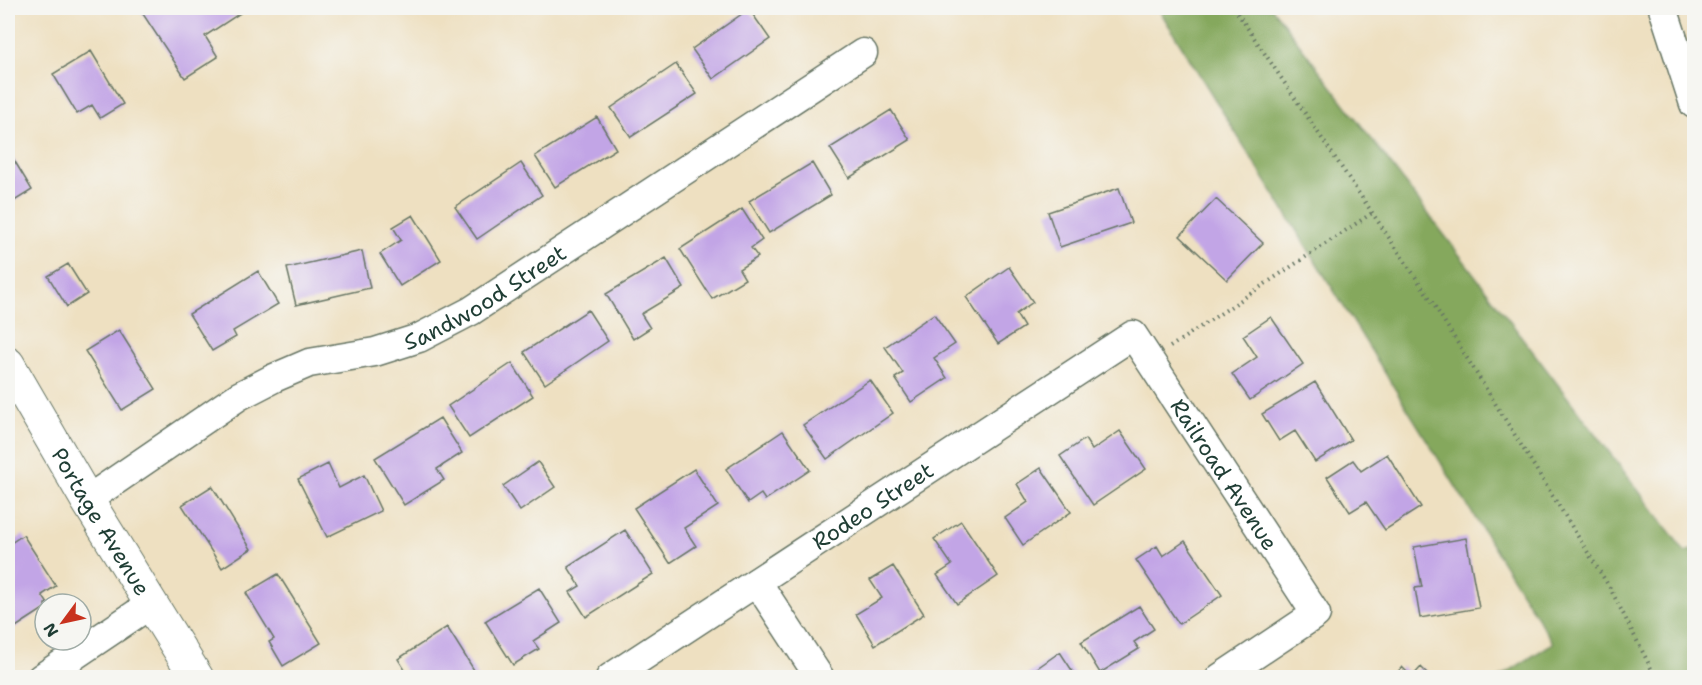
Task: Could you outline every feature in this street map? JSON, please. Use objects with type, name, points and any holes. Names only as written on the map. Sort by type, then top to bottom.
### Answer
[{"type":"street","points":[[1663,8],[1695,104]]},
{"type":"street","name":"Sandwood Street","points":[[87,500],[239,396],[274,378],[309,363],[375,352],[419,338],[471,310],[863,53]]},
{"type":"street","name":"Railroad Avenue","points":[[1133,335],[1316,614],[1220,678]]},
{"type":"street","name":"Rodeo Street","points":[[610,678],[1133,335]]},
{"type":"street","name":"Portage Avenue","points":[[8,364],[87,500],[197,678]]},
{"type":"street","points":[[757,582],[820,678]]},
{"type":"street","points":[[41,678],[151,604]]},
{"type":"path","points":[[1234,8],[1429,297],[1610,588],[1656,678]]},
{"type":"path","points":[[1150,360],[1372,213]]},
{"type":"green space","points":[[1158,8],[1272,8],[1685,552],[1694,549],[1694,677],[1500,677],[1553,643]]},
{"type":"building","points":[[146,8],[243,8],[245,10],[205,36],[218,57],[185,78],[141,11]]},
{"type":"building","points":[[749,9],[770,39],[713,79],[692,49]]},
{"type":"building","points":[[91,51],[123,104],[100,118],[92,105],[77,114],[53,74]]},
{"type":"building","points":[[676,64],[697,94],[631,137],[611,108]]},
{"type":"building","points":[[891,110],[910,140],[849,178],[830,148]]},
{"type":"building","points":[[597,117],[616,149],[555,187],[535,156]]},
{"type":"building","points":[[8,150],[32,190],[8,205]]},
{"type":"building","points":[[521,163],[542,195],[477,239],[455,207]]},
{"type":"building","points":[[812,163],[831,195],[769,233],[749,201]]},
{"type":"building","points":[[1119,188],[1131,223],[1060,247],[1048,212]]},
{"type":"building","points":[[1216,199],[1263,243],[1227,280],[1180,236]]},
{"type":"building","points":[[742,209],[762,240],[751,248],[758,257],[739,269],[745,279],[712,299],[680,249]]},
{"type":"building","points":[[413,215],[441,260],[400,286],[380,254],[401,240],[393,227]]},
{"type":"building","points":[[362,251],[370,288],[296,305],[287,268]]},
{"type":"building","points":[[666,258],[684,288],[641,314],[650,328],[633,339],[606,294]]},
{"type":"building","points":[[68,264],[87,294],[67,307],[48,276]]},
{"type":"building","points":[[1009,267],[1033,302],[1016,314],[1024,327],[998,344],[966,297]]},
{"type":"building","points":[[258,271],[278,304],[233,331],[236,337],[212,351],[189,314]]},
{"type":"building","points":[[588,310],[608,341],[545,384],[524,352]]},
{"type":"building","points":[[934,314],[955,344],[934,358],[947,378],[911,402],[895,378],[903,373],[885,347]]},
{"type":"building","points":[[1271,317],[1303,364],[1250,400],[1232,374],[1257,357],[1243,336]]},
{"type":"building","points":[[119,330],[156,389],[122,410],[85,351]]},
{"type":"building","points":[[512,363],[533,396],[469,438],[448,406]]},
{"type":"building","points":[[870,380],[893,413],[827,459],[803,425]]},
{"type":"building","points":[[1315,382],[1351,440],[1315,462],[1295,431],[1279,441],[1262,414]]},
{"type":"building","points":[[440,418],[462,453],[437,469],[444,480],[404,505],[375,458]]},
{"type":"building","points":[[783,431],[810,470],[765,500],[761,494],[748,503],[726,469]]},
{"type":"building","points":[[1120,431],[1146,469],[1093,505],[1060,456],[1085,439],[1092,450]]},
{"type":"building","points":[[1387,454],[1421,507],[1385,530],[1366,502],[1350,512],[1327,477],[1353,460],[1361,471]]},
{"type":"building","points":[[538,462],[555,487],[520,511],[503,486]]},
{"type":"building","points":[[328,464],[339,488],[364,475],[381,511],[327,537],[298,479]]},
{"type":"building","points":[[1041,468],[1071,512],[1023,545],[1005,518],[1028,502],[1017,484]]},
{"type":"building","points":[[694,469],[718,506],[684,528],[696,546],[670,563],[634,508]]},
{"type":"building","points":[[212,486],[251,549],[222,568],[182,505]]},
{"type":"building","points":[[961,521],[998,576],[957,604],[937,575],[952,565],[934,539]]},
{"type":"building","points":[[625,530],[653,574],[586,617],[570,592],[580,586],[568,567]]},
{"type":"building","points":[[23,535],[56,586],[47,592],[33,592],[33,616],[8,632],[8,578],[11,576],[8,570],[8,545]]},
{"type":"building","points":[[1466,538],[1479,608],[1420,618],[1415,588],[1422,587],[1414,547]]},
{"type":"building","points":[[1185,541],[1222,595],[1179,624],[1136,560],[1157,546],[1163,556]]},
{"type":"building","points":[[893,566],[924,614],[875,645],[856,614],[882,598],[870,580]]},
{"type":"building","points":[[278,574],[321,643],[283,666],[269,642],[274,639],[246,593]]},
{"type":"building","points":[[539,588],[561,623],[533,641],[539,649],[513,665],[485,621]]},
{"type":"building","points":[[1139,606],[1154,629],[1134,642],[1139,649],[1100,673],[1081,642]]},
{"type":"building","points":[[447,627],[479,678],[410,678],[398,659]]},
{"type":"building","points":[[1060,652],[1077,678],[1023,678]]},
{"type":"building","points":[[1402,667],[1412,677],[1421,667],[1432,678],[1392,678]]}]
